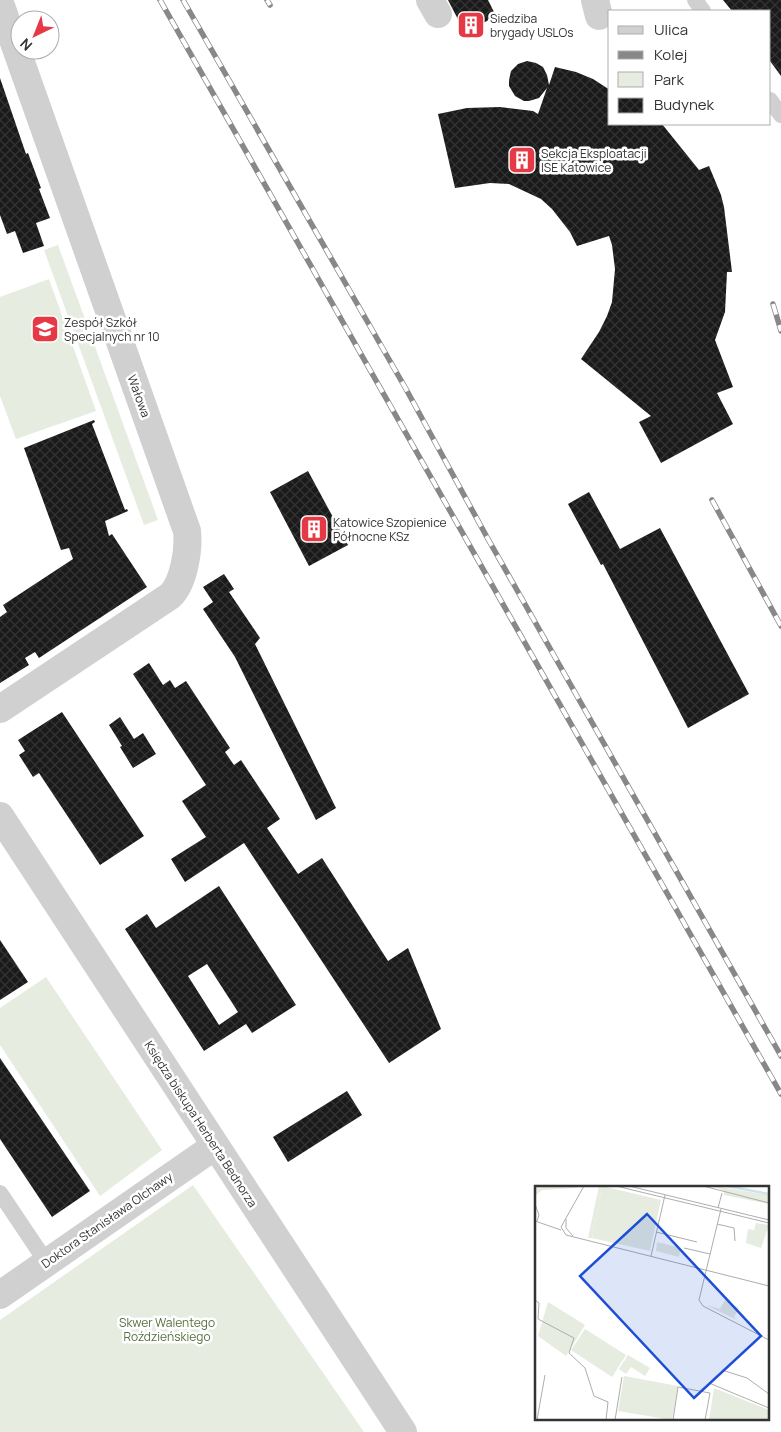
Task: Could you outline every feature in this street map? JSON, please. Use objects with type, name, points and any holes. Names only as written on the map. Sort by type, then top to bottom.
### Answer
[{"type":"street","name":"Wałowa","points":[[0,3],[187,531],[187,551],[178,587],[173,594],[156,607],[0,708]]},
{"type":"street","name":"Księdza biskupa Herberta Bednorza","points":[[0,816],[403,1432]]},
{"type":"street","name":"Doktora Stanisława Olchawy","points":[[0,1295],[215,1146]]},
{"type":"lane","points":[[771,101],[781,115]]},
{"type":"lane","points":[[0,1193],[47,1263]]},
{"type":"green space","points":[[58,245],[158,520],[144,525],[44,250]]},
{"type":"green space","points":[[49,279],[96,411],[16,439],[0,396],[0,297]]},
{"type":"green space","points":[[46,977],[162,1150],[100,1196],[0,1045],[0,1008]]},
{"type":"green space","name":"Skwer Walentego Roździeńskiego","points":[[193,1185],[364,1432],[0,1432],[0,1320]]},
{"type":"building","name":"Siedziba brygady USLOs","points":[[448,0],[488,0],[496,16],[465,33]]},
{"type":"building","points":[[723,0],[781,0],[781,76],[771,62],[771,10],[731,10]]},
{"type":"building","points":[[527,61],[543,67],[549,85],[555,67],[576,72],[593,79],[608,89],[608,125],[663,125],[699,170],[709,166],[721,195],[732,272],[727,272],[725,312],[715,340],[733,387],[717,393],[733,424],[661,463],[639,422],[651,416],[581,359],[599,332],[612,302],[615,269],[609,236],[577,246],[570,232],[552,209],[541,199],[509,184],[490,183],[455,188],[438,114],[467,108],[500,107],[533,111],[538,114],[547,88],[539,98],[529,101],[524,101],[515,96],[509,86],[509,80],[511,71],[518,64]]},
{"type":"building","points":[[0,78],[26,154],[28,153],[41,188],[39,189],[50,218],[36,223],[44,246],[23,253],[15,231],[7,234],[0,215]]},
{"type":"building","points":[[94,420],[95,422],[92,424],[125,510],[127,509],[128,511],[105,521],[109,536],[112,534],[147,587],[39,658],[35,652],[25,658],[29,665],[0,683],[0,617],[7,612],[3,605],[73,559],[69,548],[61,550],[24,448]]},
{"type":"building","name":"Katowice Szopienice Północne KSz","points":[[308,471],[348,545],[309,566],[270,492]]},
{"type":"building","points":[[589,492],[620,549],[660,528],[749,694],[688,728],[603,564],[601,565],[568,504]]},
{"type":"building","points":[[224,574],[234,589],[229,592],[260,638],[255,644],[336,808],[316,820],[235,657],[203,609],[213,602],[203,587]]},
{"type":"building","points":[[149,663],[163,685],[170,680],[175,688],[186,681],[230,748],[225,752],[234,765],[241,760],[280,819],[267,828],[298,874],[322,858],[388,961],[408,948],[441,1029],[389,1063],[244,843],[185,882],[171,859],[206,837],[182,801],[206,785],[133,674]]},
{"type":"building","points":[[62,712],[144,836],[100,865],[39,773],[33,777],[19,755],[25,751],[18,740]]},
{"type":"building","points":[[120,717],[134,739],[143,733],[156,754],[133,768],[109,725]]},
{"type":"building","points":[[219,886],[296,1005],[252,1033],[246,1024],[204,1051],[125,929],[147,914],[156,928]],"holes":[[[207,964],[238,1012],[219,1025],[188,976]]]},
{"type":"building","points":[[0,940],[28,982],[0,1000]]},
{"type":"building","points":[[0,1058],[90,1191],[52,1217],[0,1139]]},
{"type":"building","points":[[347,1091],[362,1115],[288,1162],[273,1137]]},
{"type":"railway","points":[[160,0],[781,1094]]},
{"type":"railway","points":[[183,0],[406,389],[488,539],[781,1056]]},
{"type":"railway","points":[[267,0],[270,5]]},
{"type":"railway","points":[[773,304],[781,331]]},
{"type":"railway","points":[[712,500],[781,626]]},
{"type":"place","name":"Siedziba brygady USLOs","points":[[471,25]]},
{"type":"place","name":"Sekcja Eksploatacji ISE Katowice","points":[[522,160]]},
{"type":"place","name":"Zespół Szkół Specjalnych nr 10","points":[[45,329]]},
{"type":"place","name":"Katowice Szopienice Północne KSz","points":[[314,529]]}]
